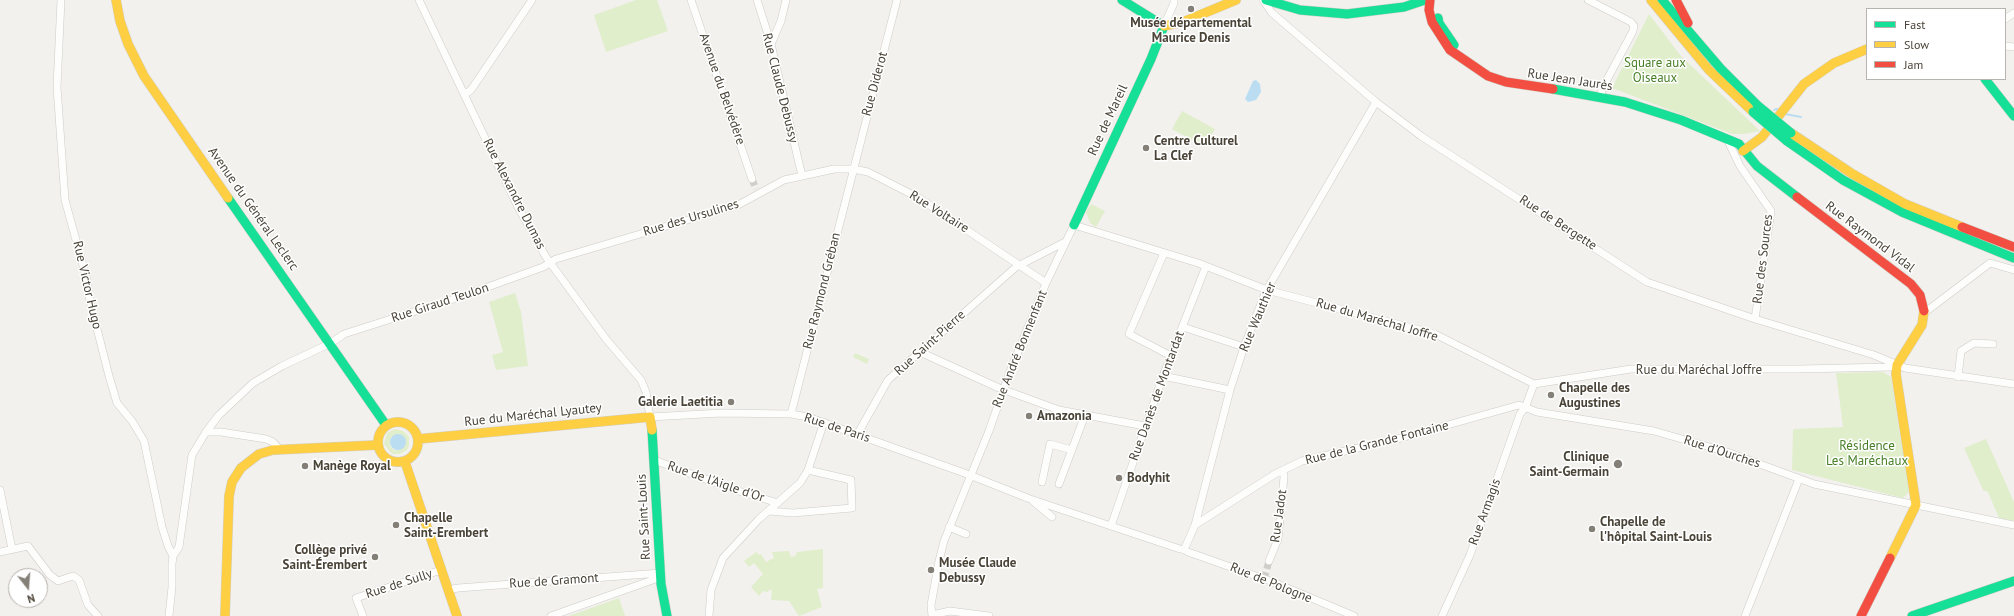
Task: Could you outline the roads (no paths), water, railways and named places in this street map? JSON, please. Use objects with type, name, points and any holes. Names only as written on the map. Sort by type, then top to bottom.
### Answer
[{"type":"main road","name":"Avenue du Général Leclerc","points":[[116,0],[120,21],[128,44],[144,76],[386,425]]},
{"type":"main road","points":[[1122,0],[1164,26],[1184,22],[1236,0]]},
{"type":"main road","points":[[1266,0],[1300,10],[1320,13],[1347,14],[1404,7],[1425,0]]},
{"type":"main road","points":[[1394,8],[1409,0]]},
{"type":"main road","name":"Rue Jean Jaurès","points":[[1431,0],[1439,23],[1462,57],[1488,76],[1506,82],[1601,97],[1681,120],[1739,144],[1743,151]]},
{"type":"main road","points":[[1651,0],[1709,70],[1843,180],[1902,212],[2014,258]]},
{"type":"main road","points":[[1662,0],[1755,108]]},
{"type":"main road","points":[[1676,0],[1693,35]]},
{"type":"main road","name":"Rue de Mareil","points":[[1074,224],[1151,59],[1164,26]]},
{"type":"main road","points":[[1743,151],[1762,138],[1804,84],[1818,72],[1834,63],[1866,49]]},
{"type":"main road","points":[[1986,80],[2014,116]]},
{"type":"main road","points":[[1789,137],[1905,204],[2014,247]]},
{"type":"main road","name":"Rue Raymond Vidal","points":[[1743,151],[1757,166],[1911,284],[1921,296],[1924,313],[1920,331],[1897,365]]},
{"type":"main road","points":[[1861,616],[1916,504],[1896,374],[1897,365]]},
{"type":"main road","name":"Rue du Maréchal Lyautey","points":[[418,439],[650,417]]},
{"type":"main road","name":"Rue Saint-Louis","points":[[650,417],[652,426],[661,575],[667,616]]},
{"type":"main road","points":[[397,422],[403,422],[413,428],[418,439],[416,452],[404,462],[393,462],[387,460],[377,446],[379,434],[386,425],[397,422]]},
{"type":"main road","points":[[225,616],[228,503],[231,487],[235,477],[246,463],[259,454],[280,450],[377,446]]},
{"type":"main road","points":[[228,616],[232,497],[234,486],[239,477],[250,464],[266,456],[338,447]]},
{"type":"main road","points":[[404,462],[457,616]]},
{"type":"main road","points":[[1912,616],[2014,581]]},
{"type":"street","name":"Rue Victor Hugo","points":[[61,0],[57,87],[65,200],[87,280],[89,297],[113,390],[117,402],[132,421],[144,441],[162,526],[168,546],[173,556]]},
{"type":"street","name":"Rue Alexandre Dumas","points":[[419,0],[518,207],[551,263],[606,339],[641,380],[646,392],[650,417]]},
{"type":"street","points":[[465,94],[471,90],[532,0]]},
{"type":"street","name":"Avenue du Belvédère","points":[[691,0],[752,179]]},
{"type":"street","name":"Rue Claude Debussy","points":[[757,0],[771,44],[802,176]]},
{"type":"street","points":[[771,44],[781,20],[786,0]]},
{"type":"street","name":"Rue Diderot","points":[[853,169],[897,0]]},
{"type":"street","points":[[1164,26],[1174,0]]},
{"type":"street","name":"Rue de Bergette","points":[[1263,0],[1272,13],[1376,102],[1434,145],[1577,235],[1647,282],[1755,319],[1874,355],[1897,365]]},
{"type":"street","points":[[1588,0],[1631,22],[1634,26],[1633,31],[1602,89],[1601,97]]},
{"type":"street","points":[[2006,19],[2014,13]]},
{"type":"street","name":"Rue Wauthier","points":[[1184,550],[1195,525],[1230,390],[1244,347],[1267,290],[1376,102]]},
{"type":"street","points":[[2004,103],[2014,104]]},
{"type":"street","name":"Rue des Sources","points":[[1728,139],[1740,166],[1771,211],[1755,319]]},
{"type":"street","name":"Rue des Ursulines","points":[[551,263],[556,259],[738,205],[756,191],[784,180],[834,169],[853,169]]},
{"type":"street","name":"Rue Voltaire","points":[[853,169],[868,172],[919,198],[1046,283]]},
{"type":"street","name":"Rue Raymond Gréban","points":[[791,414],[853,169]]},
{"type":"street","name":"Rue André Bonnenfant","points":[[932,616],[932,605],[939,561],[949,527],[989,431],[1003,389],[1046,283],[1074,224]]},
{"type":"street","name":"Rue du Maréchal Joffre","points":[[1074,224],[1206,266],[1267,290],[1435,334],[1534,384],[1631,369],[1800,369],[1891,367],[1897,365]]},
{"type":"street","name":"Rue Saint-Pierre","points":[[857,435],[888,380],[1020,265],[1065,242]]},
{"type":"street","points":[[1164,253],[1129,334],[1171,356]]},
{"type":"street","name":"Rue Giraud Teulon","points":[[173,556],[179,548],[192,455],[206,432],[219,415],[252,383],[282,366],[330,344],[344,334],[466,295],[545,267],[551,263]]},
{"type":"street","points":[[1924,313],[1990,263],[2014,270]]},
{"type":"street","name":"Rue Danès de Montardat","points":[[1111,526],[1163,376],[1206,266]]},
{"type":"street","points":[[1183,327],[1244,347]]},
{"type":"street","points":[[1958,377],[1960,352],[1974,342],[1993,344]]},
{"type":"street","points":[[920,352],[1003,389],[1059,410],[1145,426]]},
{"type":"street","points":[[1897,365],[1958,377],[2014,384]]},
{"type":"street","points":[[1163,376],[1230,390]]},
{"type":"street","name":"Rue Armagis","points":[[1442,616],[1470,555],[1520,414],[1526,408],[1534,384]]},
{"type":"street","name":"Rue de la Grande Fontaine","points":[[1195,525],[1283,470],[1314,457],[1392,440],[1519,404],[1526,408]]},
{"type":"street","name":"Rue d'Ourches","points":[[1526,408],[1537,412],[1654,431],[1727,452],[1814,484],[1900,503],[1916,504],[2014,525]]},
{"type":"street","name":"Rue de Paris","points":[[650,417],[722,413],[791,414],[824,422],[971,475],[1030,499]]},
{"type":"street","points":[[1059,484],[1084,415]]},
{"type":"street","points":[[709,616],[711,590],[723,558],[769,511],[800,483],[808,470],[824,422]]},
{"type":"street","points":[[206,432],[221,432],[266,439],[273,442],[280,450]]},
{"type":"street","points":[[1042,482],[1050,444],[1072,450]]},
{"type":"street","name":"Rue de l'Aigle d'Or","points":[[654,460],[732,489],[778,503]]},
{"type":"street","points":[[769,511],[793,513],[852,508],[851,480],[808,470]]},
{"type":"street","name":"Rue Jadot","points":[[1269,562],[1278,539],[1284,477],[1283,470]]},
{"type":"street","points":[[1745,616],[1799,479]]},
{"type":"street","points":[[0,490],[12,549]]},
{"type":"street","points":[[1030,499],[1052,517]]},
{"type":"street","name":"Rue de Pologne","points":[[1030,499],[1184,550],[1268,580],[1354,616]]},
{"type":"street","points":[[949,527],[966,534]]},
{"type":"street","points":[[0,552],[28,546],[50,575],[58,581],[73,576],[79,580],[88,605],[98,616]]},
{"type":"street","points":[[169,616],[173,556]]},
{"type":"street","name":"Rue de Sully","points":[[363,616],[356,598],[441,570]]},
{"type":"street","points":[[551,616],[661,575]]},
{"type":"street","name":"Rue de Gramont","points":[[448,590],[458,588],[661,575]]},
{"type":"street","points":[[932,616],[950,611],[989,616]]},
{"type":"water","points":[[1256,80],[1260,84],[1261,92],[1256,100],[1248,102],[1245,99],[1253,81]]},
{"type":"water","points":[[395,434],[401,434],[406,439],[404,448],[401,450],[395,450],[390,445],[390,439]]},
{"type":"waterway","points":[[1774,110],[1779,110]]},
{"type":"waterway","points":[[1785,114],[1801,117]]},
{"type":"tunnel","points":[[752,179],[756,189]]},
{"type":"tunnel","points":[[1264,579],[1269,561]]},
{"type":"place","name":"Musée départemental Maurice Denis","points":[[1191,9]]},
{"type":"place","name":"Centre Culturel La Clef","points":[[1146,148]]},
{"type":"place","name":"Chapelle des Augustines","points":[[1551,395]]},
{"type":"place","name":"Galerie Laetitia","points":[[731,402]]},
{"type":"place","name":"Amazonia","points":[[1029,416]]},
{"type":"place","name":"Clinique Saint-Germain","points":[[1618,464]]},
{"type":"place","name":"Manège Royal","points":[[305,466]]},
{"type":"place","name":"Bodyhit","points":[[1119,478]]},
{"type":"place","name":"Chapelle Saint-Erembert","points":[[396,525]]},
{"type":"place","name":"Chapelle de l'hôpital Saint-Louis","points":[[1592,529]]},
{"type":"place","name":"Collège privé Saint-Érembert","points":[[375,557]]},
{"type":"place","name":"Musée Claude Debussy","points":[[931,570]]},
{"type":"park label","name":"Square aux Oiseaux","points":[[1655,70]]},
{"type":"park label","name":"Résidence Les Maréchaux","points":[[1867,454]]}]
